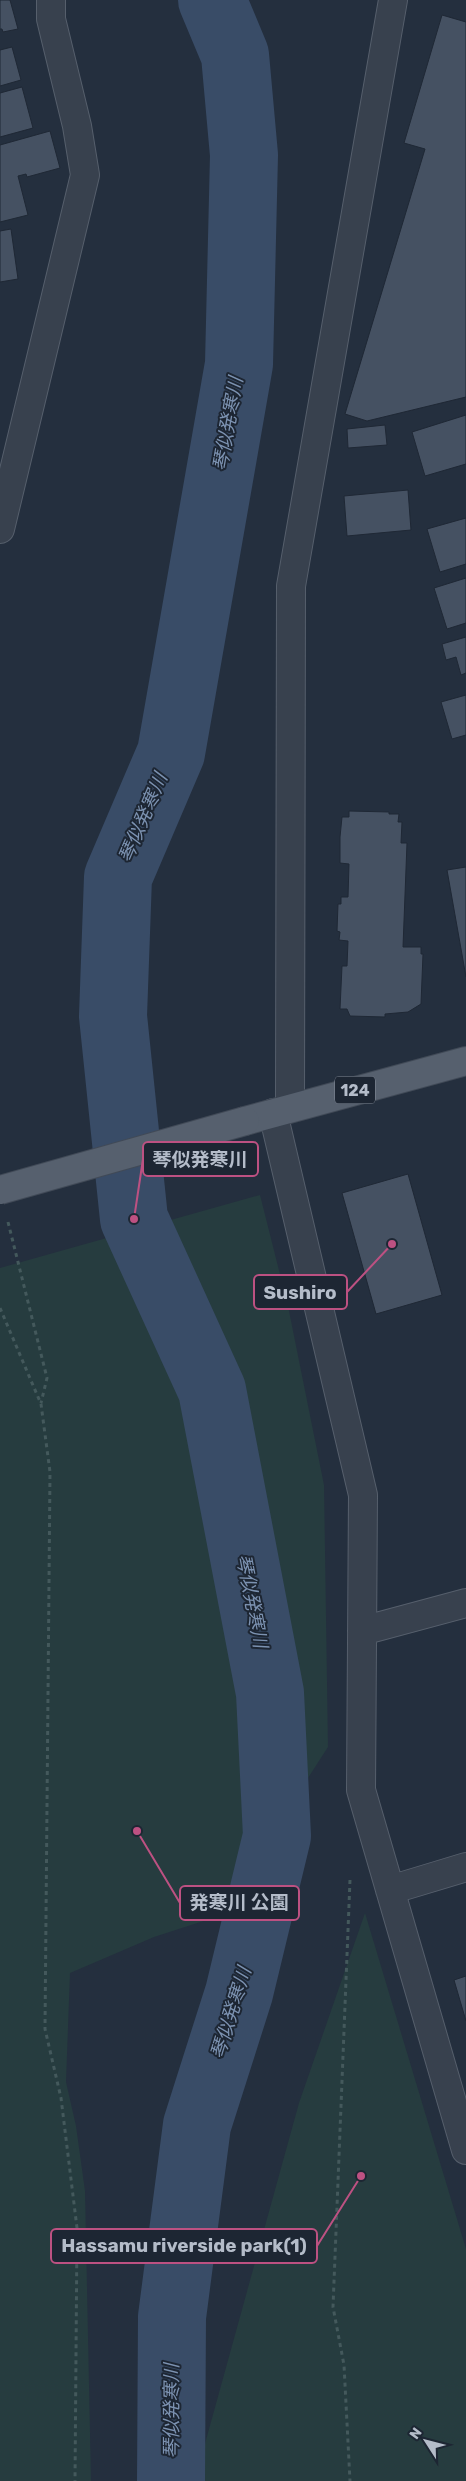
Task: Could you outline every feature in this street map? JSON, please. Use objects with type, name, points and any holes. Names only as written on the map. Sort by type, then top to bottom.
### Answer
[{"type":"main road","name":"124","points":[[0,1190],[466,1061]]},
{"type":"street","points":[[0,529],[85,175],[77,126],[51,20],[51,0]]},
{"type":"street","points":[[394,0],[291,586],[281,1111],[363,1495],[361,1790],[466,2150]]},
{"type":"street","points":[[362,1631],[466,1603]]},
{"type":"street","points":[[390,1890],[466,1867]]},
{"type":"path","points":[[7,1216],[47,1378],[41,1404]]},
{"type":"path","points":[[0,1308],[41,1404],[50,1472],[45,2029],[61,2098],[77,2228],[75,2481]]},
{"type":"path","points":[[350,1872],[333,2307],[344,2365],[350,2481]]},
{"type":"green space","points":[[260,1195],[288,1306],[324,1485],[328,1747],[219,1916],[154,1937],[70,1973],[66,2082],[76,2126],[85,2191],[91,2481],[0,2481],[0,1268]]},
{"type":"green space","points":[[365,1913],[466,2249],[466,2481],[198,2481],[198,2469],[299,2103]]},
{"type":"building","points":[[0,0],[10,0],[18,29],[3,32],[0,29]]},
{"type":"building","points":[[442,15],[466,22],[466,397],[367,421],[345,414],[425,149],[404,143]]},
{"type":"building","points":[[12,47],[21,80],[0,86],[0,50]]},
{"type":"building","points":[[22,87],[33,128],[0,137],[0,93]]},
{"type":"building","points":[[50,131],[60,168],[27,177],[26,174],[18,176],[28,215],[0,222],[0,145]]},
{"type":"building","points":[[11,229],[18,279],[0,282],[0,231]]},
{"type":"building","points":[[466,415],[466,464],[425,476],[412,432]]},
{"type":"building","points":[[385,425],[387,445],[348,448],[347,429]]},
{"type":"building","points":[[408,490],[411,530],[347,536],[344,496]]},
{"type":"building","points":[[466,518],[466,564],[440,572],[427,529]]},
{"type":"building","points":[[466,578],[466,623],[447,629],[434,588]]},
{"type":"building","points":[[466,637],[466,673],[461,675],[456,657],[446,660],[442,644]]},
{"type":"building","points":[[466,695],[466,735],[452,739],[441,702]]},
{"type":"building","points":[[349,811],[399,814],[398,822],[402,822],[401,843],[407,843],[403,947],[421,947],[421,954],[423,954],[421,1004],[408,1012],[385,1014],[385,1017],[350,1016],[347,1009],[340,1009],[342,966],[347,966],[348,941],[339,940],[340,932],[337,931],[338,904],[341,904],[341,897],[348,897],[349,864],[340,863],[340,837],[342,817],[349,817]]},
{"type":"building","points":[[466,867],[466,977],[447,870]]},
{"type":"building","points":[[408,1174],[442,1295],[376,1314],[342,1193]]},
{"type":"building","points":[[466,1976],[466,2021],[454,1980]]},
{"type":"waterway","name":"琴似発寒川","points":[[171,2481],[172,2317],[197,2125],[239,1993],[277,1836],[270,1693],[212,1390],[134,1219],[113,1016],[118,877],[171,753],[239,364],[244,155],[235,55],[212,0]]},
{"type":"place","name":"琴似発寒川","points":[[134,1219]]},
{"type":"place","name":"Sushiro","points":[[392,1244]]},
{"type":"place","name":"発寒川 公園","points":[[137,1831]]},
{"type":"place","name":"Hassamu riverside park(1)","points":[[361,2176]]}]
